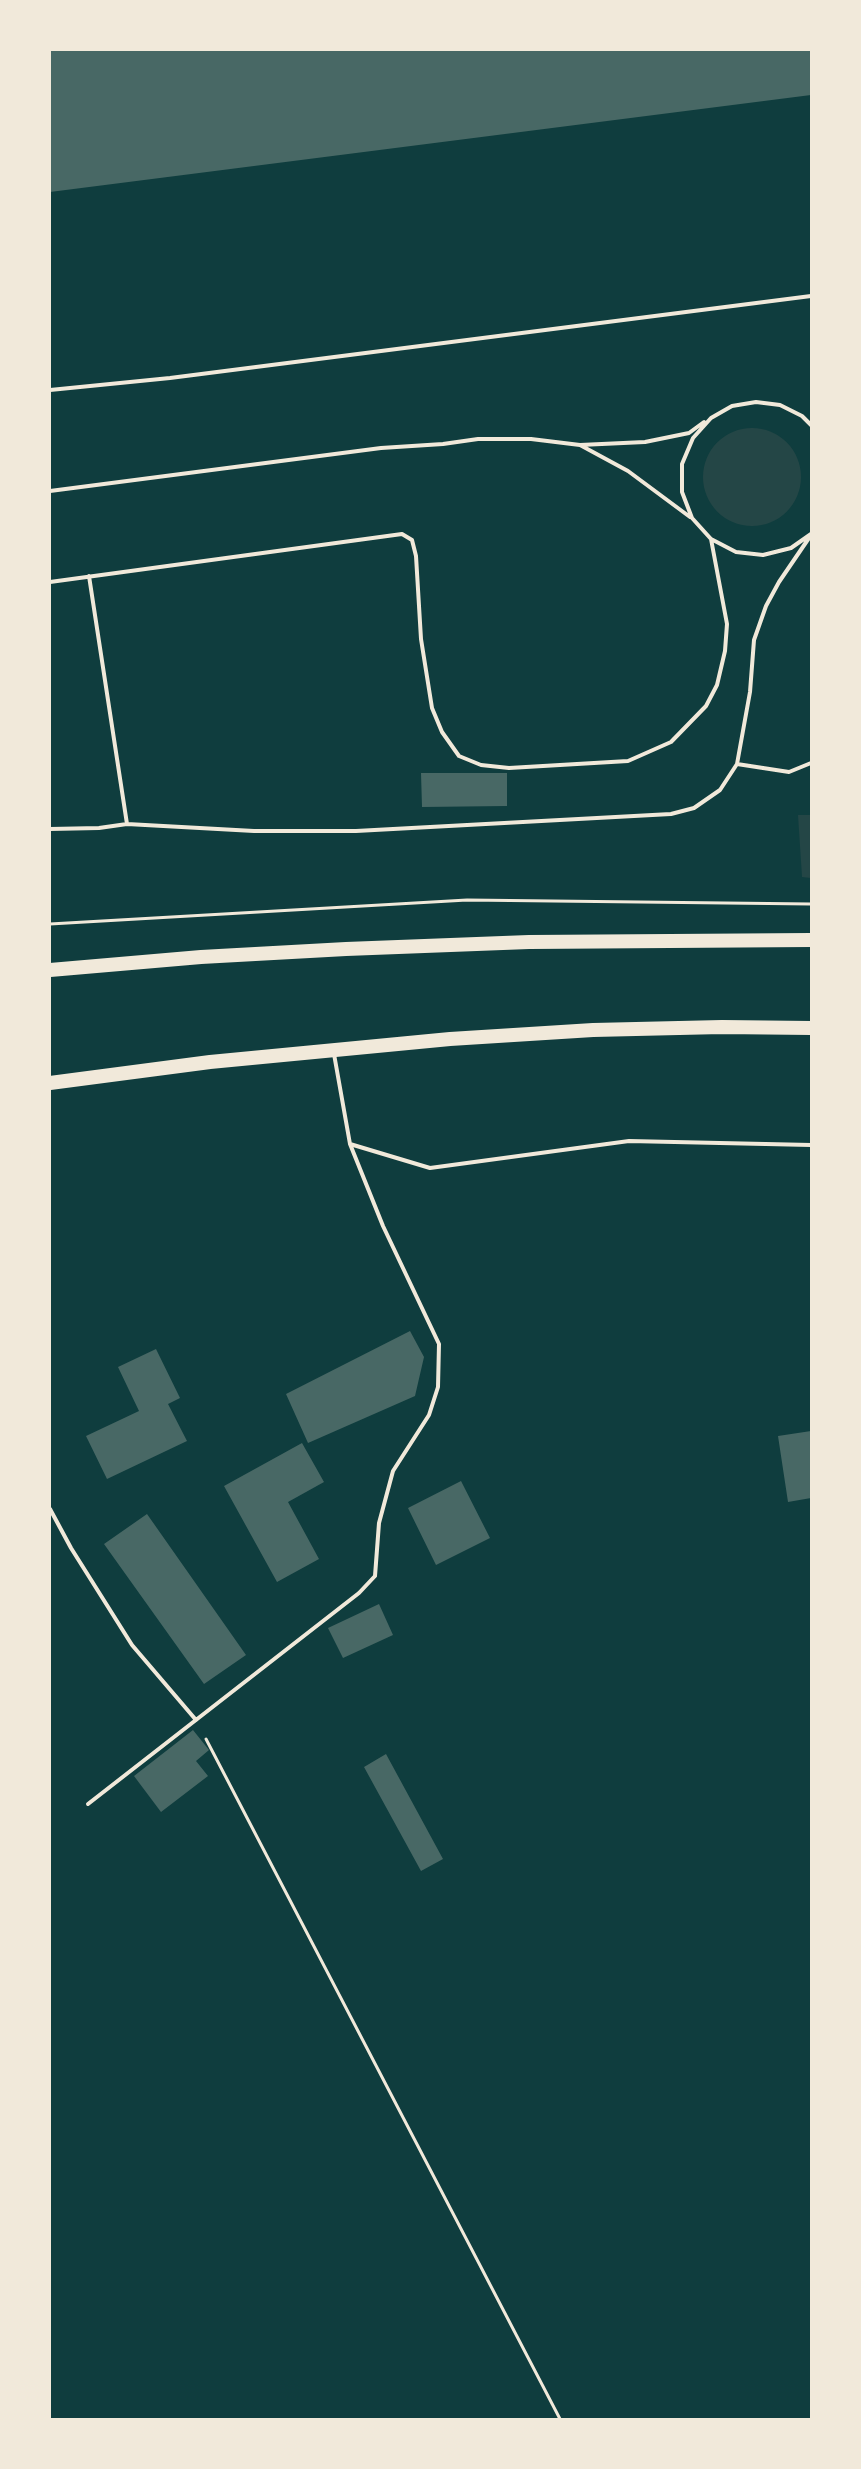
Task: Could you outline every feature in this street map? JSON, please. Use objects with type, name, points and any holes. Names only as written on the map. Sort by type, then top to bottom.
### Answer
[{"type":"highway","points":[[50,970],[201,957],[365,948],[529,942],[811,940]]},
{"type":"highway","points":[[50,1083],[210,1062],[450,1039],[593,1030],[722,1027],[811,1028]]},
{"type":"lane","points":[[50,390],[170,378],[811,296]]},
{"type":"lane","points":[[50,492],[381,448],[443,444],[478,439],[530,439],[580,445],[623,444],[689,432],[732,406],[756,402],[780,405],[802,416],[811,425]]},
{"type":"lane","points":[[692,518],[682,492],[682,464],[692,438],[711,418]]},
{"type":"lane","points":[[580,445],[628,471],[692,518],[711,539],[736,552],[763,555],[790,548],[811,534]]},
{"type":"lane","points":[[50,582],[402,534],[412,540],[416,556],[421,639],[432,708],[442,732],[460,756],[482,765],[509,768],[628,761],[671,742],[706,706],[719,677],[725,651],[726,624],[711,539]]},
{"type":"lane","points":[[50,829],[99,828],[127,824],[254,831],[356,830],[671,814],[694,808],[720,790],[737,764],[750,692],[754,640],[766,606],[778,582],[811,534]]},
{"type":"lane","points":[[89,576],[127,824]]},
{"type":"lane","points":[[737,764],[789,772],[811,763]]},
{"type":"lane","points":[[88,1804],[359,1593],[375,1576],[379,1523],[392,1471],[429,1415],[438,1387],[439,1344],[382,1226],[350,1144],[333,1049]]},
{"type":"lane","points":[[350,1144],[430,1168],[629,1141],[811,1144]]},
{"type":"lane","points":[[50,1509],[71,1548],[132,1645],[196,1720]]},
{"type":"path","points":[[50,924],[467,900],[811,904]]},
{"type":"path","points":[[196,1720],[560,2419]]},
{"type":"shaded area","points":[[752,428],[762,429],[779,436],[793,450],[800,467],[800,487],[793,504],[779,518],[762,525],[752,526],[742,525],[725,518],[711,504],[704,487],[703,477],[704,467],[711,450],[725,436],[742,429]]},
{"type":"shaded area","points":[[798,815],[811,815],[811,878],[802,877]]},
{"type":"building","points":[[50,50],[811,50],[811,95],[50,192]]},
{"type":"building","points":[[421,773],[507,773],[507,806],[422,807]]},
{"type":"building","points":[[410,1331],[424,1357],[415,1396],[308,1443],[286,1394]]},
{"type":"building","points":[[156,1349],[180,1398],[168,1404],[187,1441],[107,1479],[86,1436],[139,1411],[118,1367]]},
{"type":"building","points":[[811,1431],[811,1498],[788,1502],[778,1436]]},
{"type":"building","points":[[302,1443],[324,1482],[288,1502],[319,1559],[277,1582],[224,1486]]},
{"type":"building","points":[[461,1481],[490,1538],[436,1565],[408,1508]]},
{"type":"building","points":[[147,1514],[246,1655],[204,1684],[104,1544]]},
{"type":"building","points":[[379,1604],[393,1635],[343,1658],[328,1628]]},
{"type":"building","points":[[193,1730],[209,1750],[196,1761],[208,1776],[161,1812],[134,1776]]},
{"type":"building","points":[[386,1754],[443,1859],[421,1871],[364,1767]]}]
